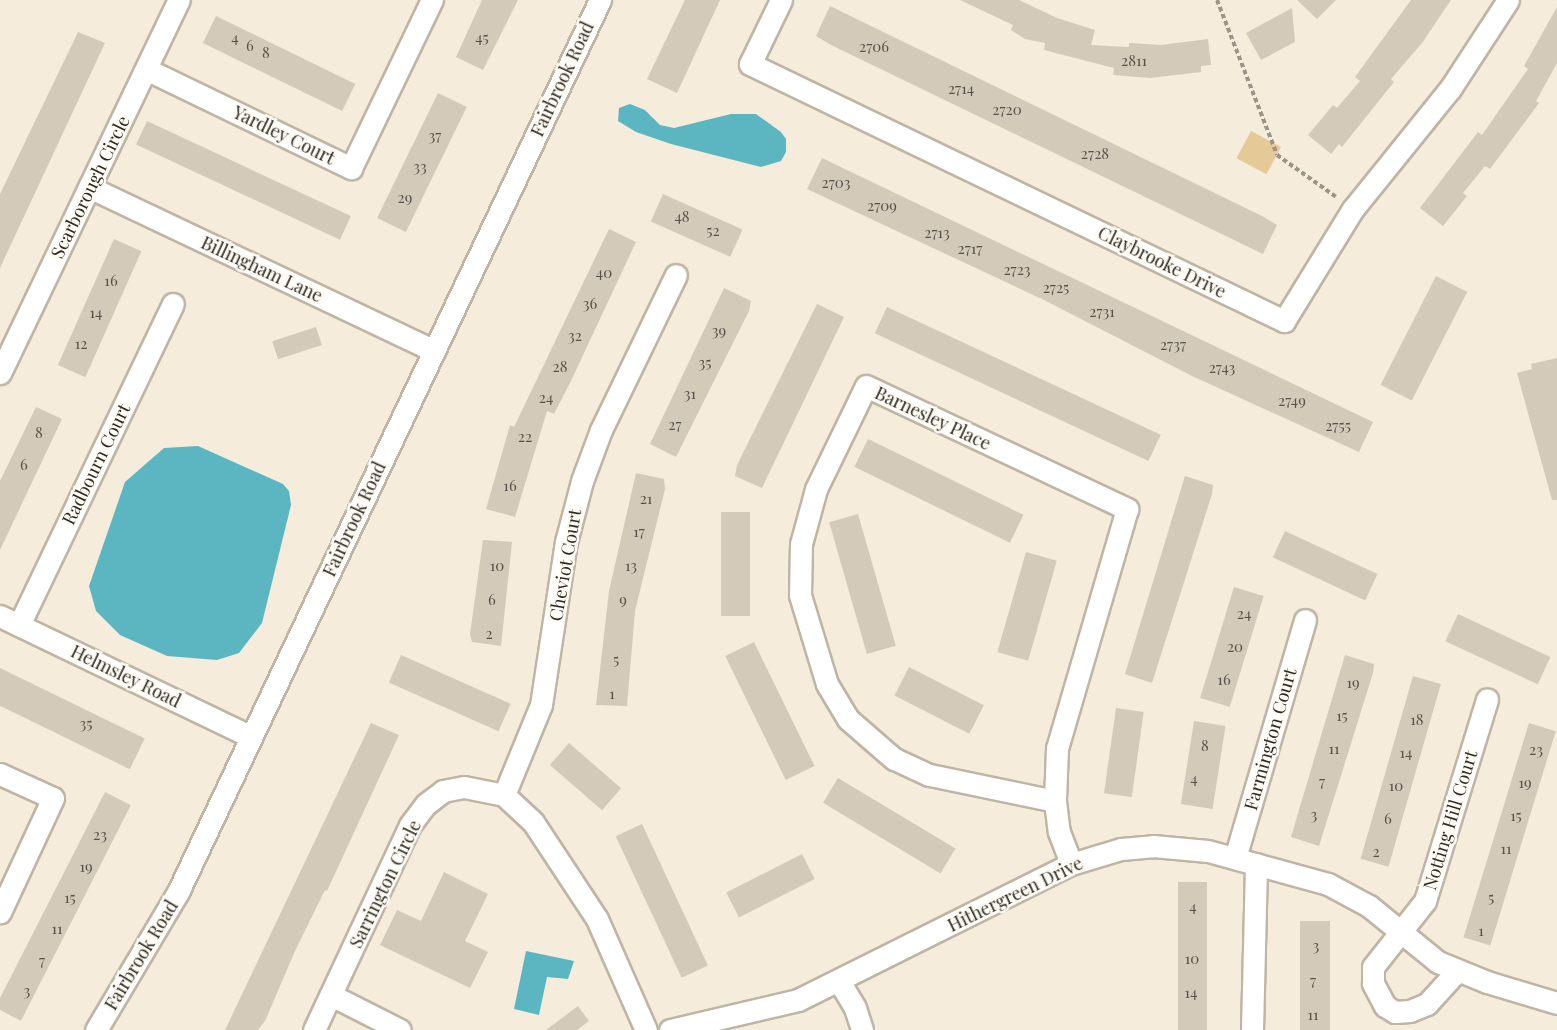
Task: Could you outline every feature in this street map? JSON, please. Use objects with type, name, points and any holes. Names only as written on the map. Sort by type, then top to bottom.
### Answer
[{"type":"street","name":"Scarborough Circle","points":[[0,373],[179,0]]},
{"type":"street","name":"Yardley Court","points":[[146,69],[351,168],[432,0]]},
{"type":"street","name":"Fairbrook Road","points":[[96,1030],[178,892],[600,0]]},
{"type":"street","name":"Claybrooke Drive","points":[[781,0],[750,64],[1284,321],[1353,209],[1450,89],[1508,0]]},
{"type":"street","name":"Billingham Lane","points":[[90,187],[434,351]]},
{"type":"street","name":"Cheviot Court","points":[[504,795],[542,705],[575,504],[601,430],[676,275]]},
{"type":"street","name":"Radbourn Court","points":[[10,621],[173,304]]},
{"type":"street","name":"Barnesley Place","points":[[1055,801],[929,776],[894,759],[848,719],[827,684],[802,604],[801,544],[816,489],[866,386],[1126,509],[1062,721],[1055,801],[1059,832],[1071,864]]},
{"type":"street","name":"Farmington Court","points":[[1235,858],[1305,620]]},
{"type":"street","name":"Helmsley Road","points":[[10,621],[251,737]]},
{"type":"street","name":"Notting Hill Court","points":[[1457,971],[1427,1004],[1395,1012],[1385,1006],[1376,996],[1373,968],[1425,901],[1487,699]]},
{"type":"street","points":[[0,774],[53,798],[0,912]]},
{"type":"street","name":"Sarrington Circle","points":[[314,1030],[410,825],[426,804],[443,791],[464,786],[504,795]]},
{"type":"street","points":[[504,795],[533,822],[580,889],[616,957],[646,1030]]},
{"type":"street","name":"Hithergreen Drive","points":[[670,1030],[766,1010],[839,981],[1071,864],[1121,849],[1153,846],[1180,846],[1235,858],[1328,884],[1369,906],[1422,951],[1457,971],[1557,1003]]},
{"type":"street","points":[[1252,1030],[1256,864]]},
{"type":"street","points":[[839,981],[855,1008],[862,1030]]},
{"type":"street","points":[[331,995],[400,1030]]},
{"type":"path","points":[[1216,0],[1277,155],[1353,209]]},
{"type":"shaded area","points":[[1251,131],[1281,147],[1266,174],[1236,158]]},
{"type":"water","points":[[630,104],[645,110],[660,125],[674,128],[731,114],[756,114],[781,132],[786,139],[786,152],[781,161],[761,167],[671,144],[636,132],[618,121],[619,108]]},
{"type":"water","points":[[198,446],[283,484],[289,491],[291,505],[262,623],[239,653],[217,660],[167,656],[120,635],[96,611],[89,586],[125,482],[164,448]]},
{"type":"water","points":[[526,951],[574,961],[568,979],[547,977],[539,1015],[514,1009]]},
{"type":"building","points":[[482,0],[518,0],[483,70],[456,57]]},
{"type":"building","points":[[685,0],[720,0],[677,93],[647,79]]},
{"type":"building","points":[[960,0],[1019,0],[1057,18],[1095,30],[1091,45],[1129,47],[1129,43],[1161,45],[1208,39],[1211,65],[1201,66],[1201,72],[1150,78],[1113,75],[1114,68],[1044,50],[1045,43],[1025,39],[1011,30],[1013,25]]},
{"type":"building","points":[[1297,0],[1336,0],[1317,19]]},
{"type":"building","points":[[1411,0],[1451,0],[1422,43],[1391,79],[1394,82],[1342,147],[1339,144],[1331,154],[1308,135],[1333,105],[1337,108],[1360,81],[1355,77]]},
{"type":"building","points":[[830,6],[1262,216],[1277,225],[1263,254],[831,45],[816,36]]},
{"type":"building","points":[[1557,7],[1557,63],[1536,101],[1539,103],[1490,169],[1485,166],[1463,193],[1467,196],[1443,226],[1420,208],[1478,132],[1482,135],[1528,69],[1524,66]]},
{"type":"building","points":[[1292,8],[1295,42],[1261,60],[1246,33]]},
{"type":"building","points":[[216,16],[355,84],[342,111],[203,43]]},
{"type":"building","points":[[78,32],[105,43],[0,268],[0,194]]},
{"type":"building","points":[[438,93],[467,107],[406,232],[377,218]]},
{"type":"building","points":[[147,121],[351,216],[340,240],[136,145]]},
{"type":"building","points":[[822,158],[1373,422],[1359,452],[1192,376],[1044,300],[807,189]]},
{"type":"building","points":[[663,194],[742,229],[730,257],[651,221]]},
{"type":"building","points":[[609,229],[636,242],[554,414],[547,411],[515,517],[486,509],[510,425],[514,427]]},
{"type":"building","points":[[114,239],[141,251],[85,377],[58,365]]},
{"type":"building","points":[[1436,276],[1467,292],[1412,401],[1381,385]]},
{"type":"building","points":[[724,288],[751,301],[749,311],[676,457],[650,444]]},
{"type":"building","points":[[817,304],[844,317],[762,488],[735,476],[737,465]]},
{"type":"building","points":[[887,307],[1161,435],[1148,461],[875,333]]},
{"type":"building","points":[[316,327],[322,345],[278,359],[272,341]]},
{"type":"building","points":[[1557,358],[1557,500],[1552,500],[1517,373],[1532,369],[1531,364]]},
{"type":"building","points":[[36,407],[62,419],[0,550],[0,481]]},
{"type":"building","points":[[868,439],[1023,515],[1010,543],[854,467]]},
{"type":"building","points":[[636,473],[664,479],[665,489],[635,611],[627,706],[596,705],[609,591]]},
{"type":"building","points":[[1185,476],[1213,485],[1212,494],[1152,683],[1125,674]]},
{"type":"building","points":[[721,512],[750,512],[750,616],[721,616]]},
{"type":"building","points":[[858,514],[896,646],[867,654],[829,522]]},
{"type":"building","points":[[1285,531],[1377,574],[1365,600],[1273,557]]},
{"type":"building","points":[[483,540],[512,542],[501,646],[472,642],[470,634]]},
{"type":"building","points":[[1026,552],[1057,561],[1028,661],[997,652]]},
{"type":"building","points":[[1234,587],[1264,596],[1230,707],[1200,698]]},
{"type":"building","points":[[1458,614],[1550,657],[1538,684],[1445,641]]},
{"type":"building","points":[[754,642],[814,766],[786,780],[725,656]]},
{"type":"building","points":[[401,655],[511,704],[498,731],[389,682]]},
{"type":"building","points":[[1345,655],[1374,664],[1373,673],[1319,846],[1291,837]]},
{"type":"building","points":[[909,667],[984,705],[969,734],[894,696]]},
{"type":"building","points":[[0,668],[145,739],[130,769],[0,706]]},
{"type":"building","points":[[1413,676],[1441,684],[1389,867],[1361,859]]},
{"type":"building","points":[[1116,708],[1144,712],[1132,797],[1104,793]]},
{"type":"building","points":[[1194,721],[1226,726],[1212,809],[1181,804]]},
{"type":"building","points":[[371,723],[399,735],[327,891],[325,890],[295,951],[265,1021],[258,1030],[225,1030]]},
{"type":"building","points":[[1529,723],[1556,731],[1490,945],[1464,937]]},
{"type":"building","points":[[569,743],[621,788],[602,810],[550,765]]},
{"type":"building","points":[[838,778],[955,849],[940,873],[823,803]]},
{"type":"building","points":[[105,792],[131,805],[21,1021],[0,1010],[0,998]]},
{"type":"building","points":[[642,824],[708,965],[682,978],[616,836]]},
{"type":"building","points":[[802,854],[815,879],[739,918],[726,893]]},
{"type":"building","points":[[444,872],[488,894],[465,941],[488,952],[470,988],[380,945],[397,910],[421,921]]},
{"type":"building","points":[[1178,882],[1207,882],[1207,1030],[1178,1030]]},
{"type":"building","points":[[1300,921],[1330,921],[1330,1030],[1300,1030]]},
{"type":"building","points":[[578,1006],[589,1021],[577,1030],[546,1030]]}]
